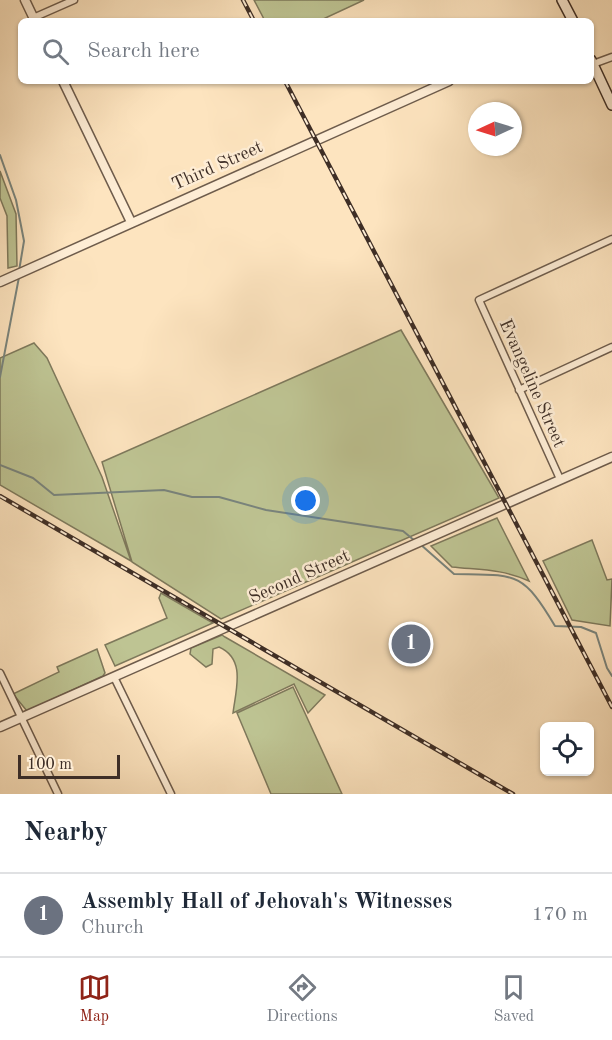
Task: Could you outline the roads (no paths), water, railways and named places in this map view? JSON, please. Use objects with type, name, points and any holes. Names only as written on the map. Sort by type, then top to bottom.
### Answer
[{"type":"main road","points":[[562,0],[571,18]]},
{"type":"main road","points":[[594,66],[612,105]]},
{"type":"street","points":[[25,0],[34,18]]},
{"type":"street","points":[[36,18],[74,0]]},
{"type":"street","points":[[594,62],[612,57]]},
{"type":"street","points":[[64,84],[131,222]]},
{"type":"street","name":"Third Street","points":[[0,282],[29,267],[442,84]]},
{"type":"street","name":"Evangeline Street","points":[[560,479],[479,300],[612,239]]},
{"type":"street","points":[[519,390],[612,347]]},
{"type":"street","name":"Second Street","points":[[0,727],[612,457]]},
{"type":"street","points":[[0,673],[58,794]]},
{"type":"street","points":[[114,677],[171,794]]},
{"type":"waterway","points":[[0,155],[16,200],[24,241],[19,271]]},
{"type":"waterway","points":[[0,377],[19,277]]},
{"type":"waterway","points":[[0,465],[33,478],[54,495],[164,490],[192,497],[219,497],[266,510],[403,531],[415,541]]},
{"type":"waterway","points":[[420,544],[454,574],[504,576],[525,585],[534,594],[555,626],[581,627],[596,633],[607,668],[612,676]]},
{"type":"railway","points":[[243,0],[252,18]]},
{"type":"railway","points":[[287,84],[612,707]]},
{"type":"railway","points":[[0,496],[513,794]]},
{"type":"place","name":"Assembly Hall of Jehovah's Witnesses","points":[[411,644]]}]
